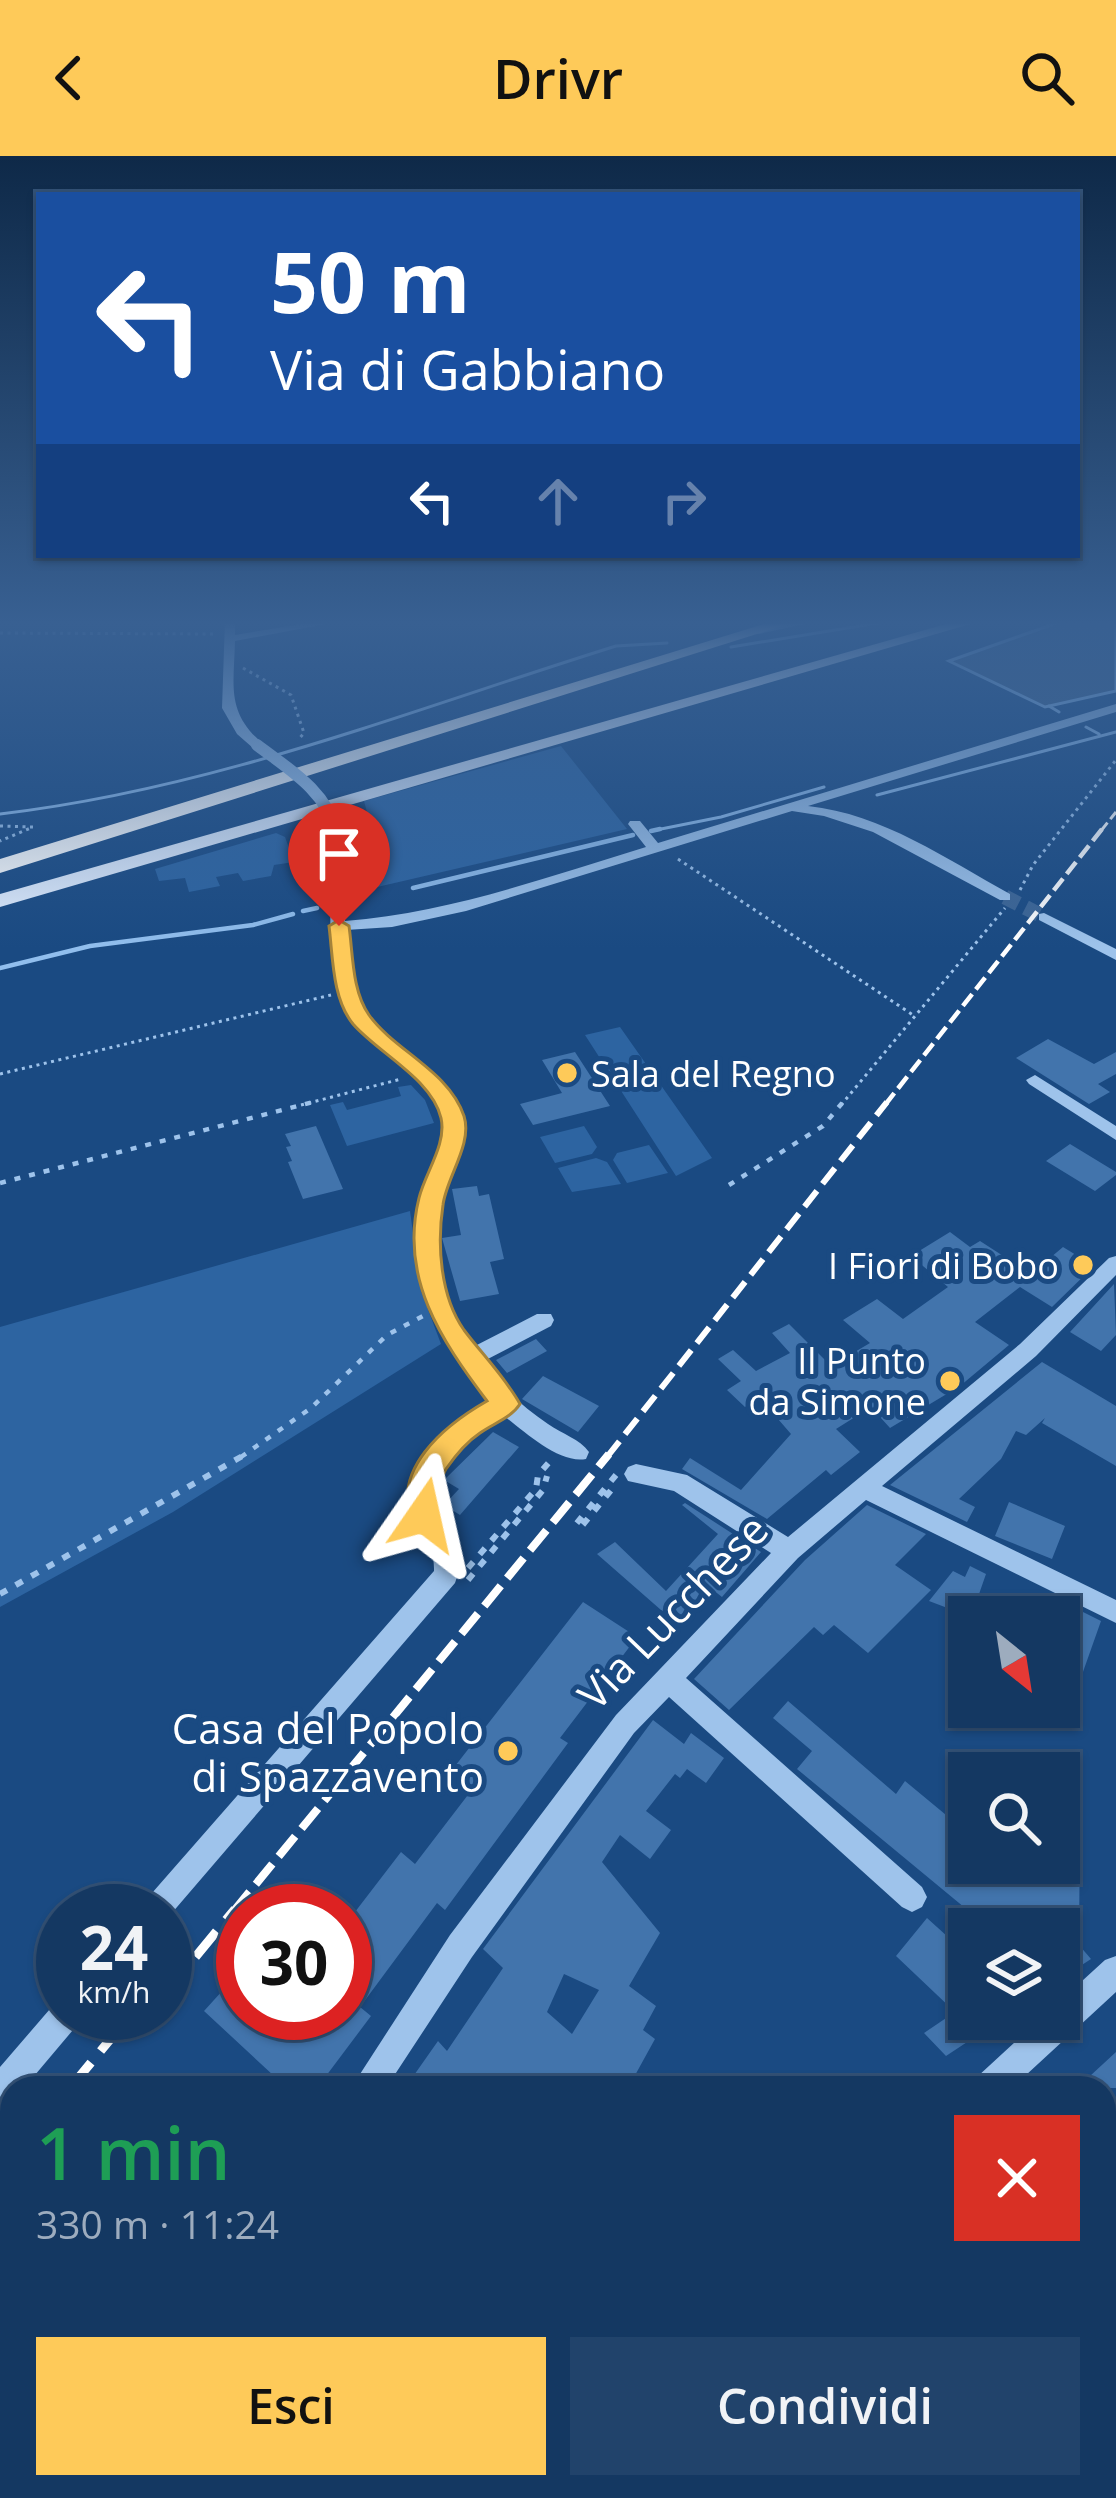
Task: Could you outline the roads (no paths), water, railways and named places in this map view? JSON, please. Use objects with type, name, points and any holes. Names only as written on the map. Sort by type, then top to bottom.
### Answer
[{"type":"highway","points":[[0,855],[410,729]]},
{"type":"highway","points":[[0,866],[440,729]]},
{"type":"main road","points":[[0,901],[596,729]]},
{"type":"street","points":[[240,729],[326,801],[335,817],[339,926],[348,991],[367,1028],[444,1100],[454,1123],[431,1198],[426,1240],[440,1311],[468,1359],[505,1404],[537,1432],[570,1448]]},
{"type":"street","points":[[339,926],[452,910],[1045,729]]},
{"type":"street","points":[[856,786],[856,806]]},
{"type":"street","points":[[822,796],[856,806],[875,829]]},
{"type":"street","points":[[822,796],[830,812]]},
{"type":"street","points":[[772,811],[830,812],[875,829],[1005,897]]},
{"type":"street","points":[[635,824],[654,848]]},
{"type":"street","points":[[1044,917],[1116,955]]},
{"type":"street","points":[[1035,1080],[1116,1134]]},
{"type":"street","name":"Via Lucchese","points":[[375,2076],[563,1802],[667,1678],[789,1551],[1028,1350],[1116,1263]]},
{"type":"street","points":[[468,1359],[544,1320]]},
{"type":"street","points":[[178,1884],[446,1575],[448,1557],[424,1515],[422,1485],[456,1436],[505,1404]]},
{"type":"street","points":[[628,1476],[674,1480],[789,1551]]},
{"type":"street","points":[[861,1487],[1116,1612]]},
{"type":"street","points":[[667,1678],[912,1897]]},
{"type":"street","points":[[1001,2076],[1116,1971]]},
{"type":"street","points":[[13,2076],[44,2040]]},
{"type":"waterway","points":[[0,814],[158,786],[361,729]]},
{"type":"waterway","points":[[1090,729],[1099,734]]},
{"type":"waterway","points":[[877,795],[1116,732]]},
{"type":"waterway","points":[[660,829],[651,831],[721,817],[824,787]]},
{"type":"waterway","points":[[413,888],[633,835]]},
{"type":"waterway","points":[[303,911],[317,908]]},
{"type":"waterway","points":[[0,968],[90,946],[253,925],[293,914]]},
{"type":"tunnel","points":[[1005,897],[1044,917]]},
{"type":"railway","points":[[1100,832],[1116,812]]},
{"type":"railway","points":[[885,1105],[1102,829]]},
{"type":"railway","points":[[607,1457],[887,1102]]},
{"type":"railway","points":[[256,1884],[609,1454]]},
{"type":"railway","points":[[192,1961],[216,1932]]},
{"type":"railway","points":[[80,2076],[110,2040]]},
{"type":"place","name":"Sala del Regno","points":[[567,1073]]},
{"type":"place","name":"I Fiori di Bobo","points":[[1083,1265]]},
{"type":"place","name":"Il Punto da Simone","points":[[950,1381]]},
{"type":"place","name":"Casa del Popolo di Spazzavento","points":[[508,1751]]}]
